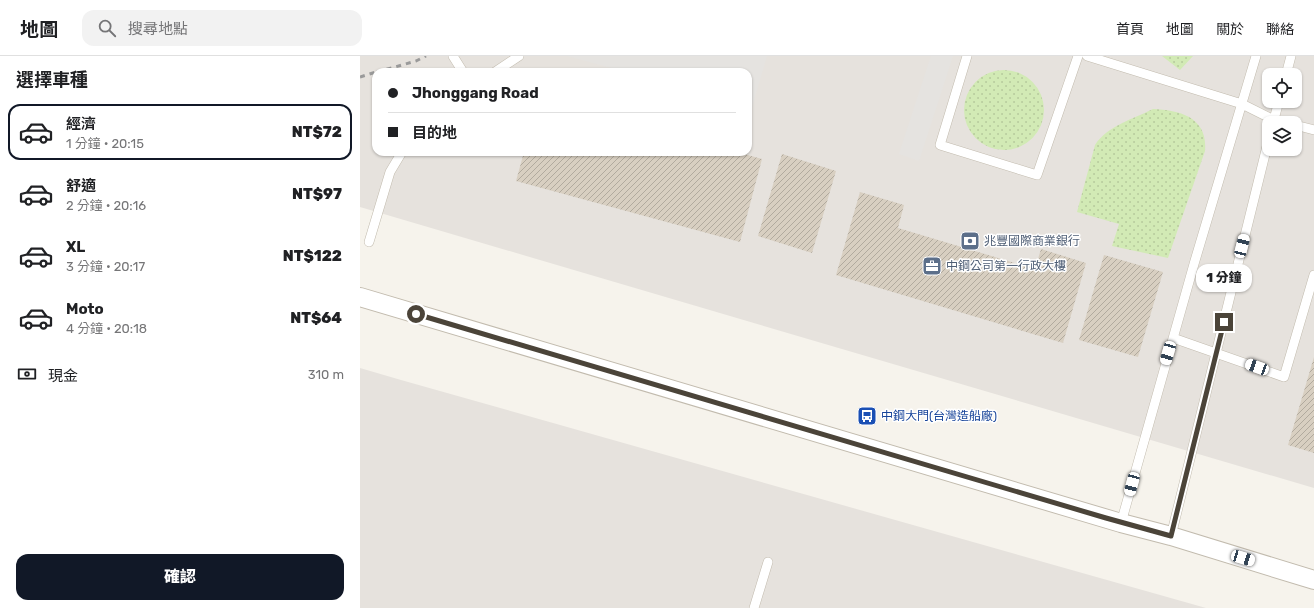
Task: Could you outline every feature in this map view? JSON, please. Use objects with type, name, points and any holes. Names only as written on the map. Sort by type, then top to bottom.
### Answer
[{"type":"street","points":[[360,297],[1121,523],[1171,536],[1314,580]]},
{"type":"lane","points":[[452,56],[460,68]]},
{"type":"lane","points":[[501,68],[519,56]]},
{"type":"lane","points":[[967,56],[940,145],[1037,175],[1078,56]]},
{"type":"lane","points":[[1087,56],[1242,104],[1263,116]]},
{"type":"lane","points":[[1121,523],[1173,338],[1256,56]]},
{"type":"lane","points":[[1288,68],[1291,56]]},
{"type":"lane","points":[[1302,127],[1314,130]]},
{"type":"lane","points":[[369,242],[390,172],[400,156]]},
{"type":"lane","points":[[1171,536],[1265,156]]},
{"type":"lane","points":[[1173,338],[1284,377],[1314,276]]},
{"type":"lane","points":[[754,608],[768,562]]},
{"type":"shaded area","points":[[360,56],[1314,56],[1314,488],[360,207]]},
{"type":"shaded area","points":[[567,56],[767,56],[752,107],[752,68],[611,68]]},
{"type":"shaded area","points":[[931,56],[953,56],[919,161],[899,154]]},
{"type":"shaded area","points":[[360,368],[401,380],[1206,608],[360,608]]},
{"type":"green space","points":[[1162,56],[1193,56],[1180,70]]},
{"type":"green space","points":[[1004,70],[1019,73],[1032,82],[1041,95],[1044,110],[1041,125],[1032,138],[1019,147],[1004,150],[989,147],[976,138],[967,125],[964,110],[967,95],[976,82],[989,73]]},
{"type":"green space","points":[[1153,109],[1173,111],[1191,118],[1197,123],[1205,140],[1205,151],[1168,258],[1112,246],[1119,224],[1077,212],[1095,145],[1100,138],[1113,128]]},
{"type":"building","points":[[782,154],[836,171],[812,253],[758,236]]},
{"type":"building","points":[[523,156],[751,156],[762,159],[740,242],[516,181]]},
{"type":"building","name":"中鋼公司第一行政大樓","points":[[860,192],[904,205],[898,228],[1035,269],[1041,249],[1086,263],[1063,343],[836,275]]},
{"type":"building","points":[[1104,255],[1163,272],[1138,357],[1079,340]]},
{"type":"building","points":[[1314,357],[1314,453],[1288,445]]},
{"type":"railway","points":[[391,68],[416,61],[426,56]]},
{"type":"railway","points":[[360,77],[372,73]]},
{"type":"place","name":"兆豐國際商業銀行","points":[[970,241]]},
{"type":"place","name":"中鋼公司第一行政大樓","points":[[932,266]]},
{"type":"place","name":"中鋼大門(台灣造船廠)","points":[[867,416]]},
{"type":"route","points":[[416,314],[1121,523],[1171,536],[1224,322]]}]
